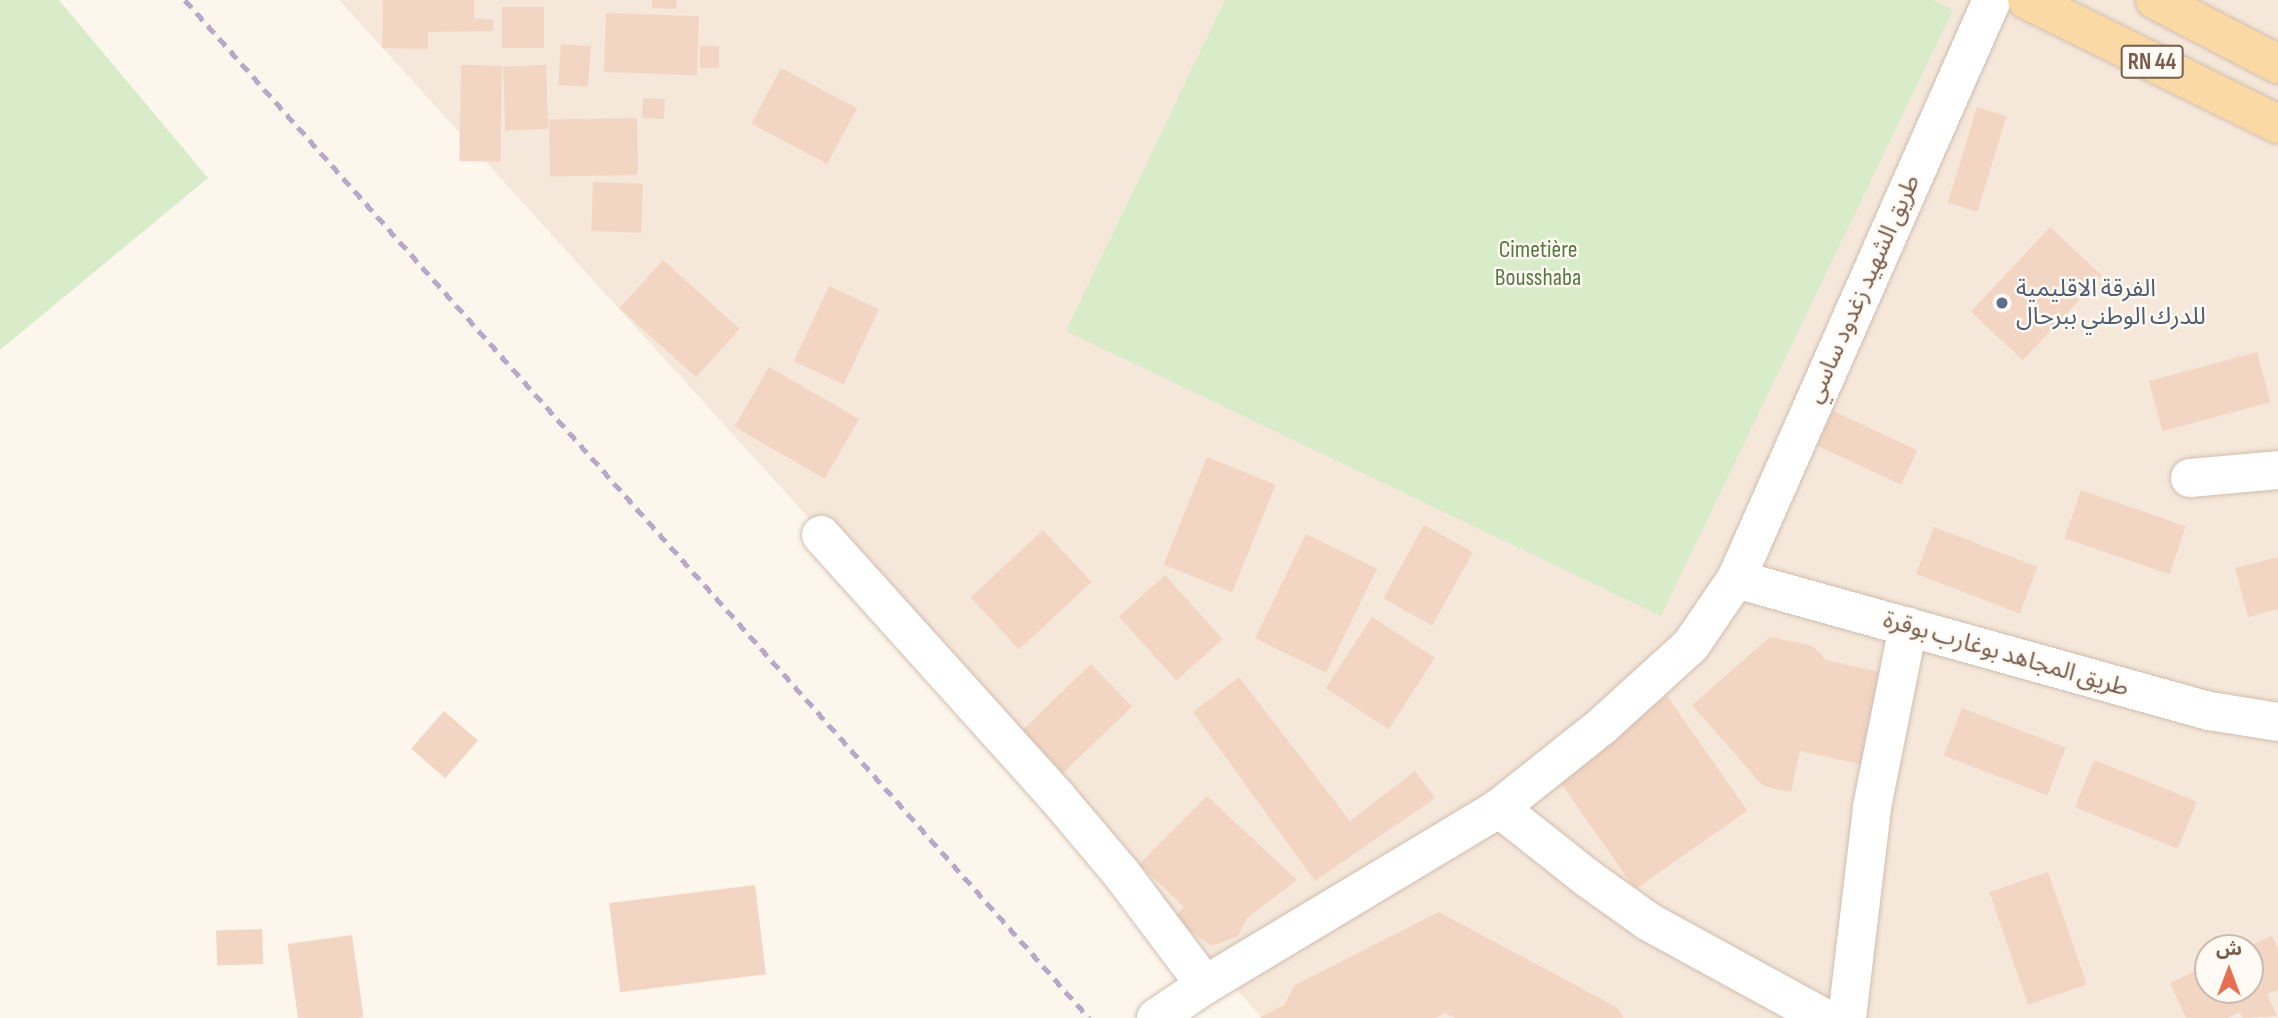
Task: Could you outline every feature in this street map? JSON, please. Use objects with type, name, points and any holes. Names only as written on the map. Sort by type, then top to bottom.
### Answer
[{"type":"main road","name":"RN 44","points":[[2027,0],[2278,124]]},
{"type":"main road","name":"RN 44","points":[[2155,0],[2278,64]]},
{"type":"street","name":"طريق الشهيد زغدود ساسي","points":[[1156,1018],[1205,985],[1499,808],[1654,681],[1691,645],[1736,579],[1992,0]]},
{"type":"street","points":[[2190,478],[2278,470]]},
{"type":"street","points":[[821,535],[1088,834],[1205,985]]},
{"type":"street","name":"طريق المجاهد بوغارب بوقرة","points":[[1736,579],[2210,711],[2278,722]]},
{"type":"street","points":[[1847,1018],[1872,807],[1908,627]]},
{"type":"street","points":[[1499,808],[1586,877],[1649,922],[1824,1018]]},
{"type":"shaded area","points":[[339,0],[2278,0],[2278,1018],[1262,1018]]},
{"type":"green space","points":[[0,0],[59,0],[208,178],[0,350]]},
{"type":"green space","name":"Cimetière Bousshaba","points":[[1225,0],[1933,0],[1953,10],[1661,616],[1066,331]]},
{"type":"building","points":[[383,0],[474,0],[474,18],[493,20],[493,31],[428,32],[428,49],[382,48]]},
{"type":"building","points":[[652,0],[677,0],[676,9],[652,8]]},
{"type":"building","points":[[502,7],[544,7],[544,48],[502,48]]},
{"type":"building","points":[[606,13],[699,16],[697,75],[604,72]]},
{"type":"building","points":[[561,44],[591,46],[588,87],[558,85]]},
{"type":"building","points":[[700,46],[719,46],[719,68],[700,68]]},
{"type":"building","points":[[461,65],[502,66],[500,162],[459,161]]},
{"type":"building","points":[[546,65],[548,129],[505,130],[503,67]]},
{"type":"building","points":[[781,68],[857,108],[827,164],[751,124]]},
{"type":"building","points":[[643,98],[665,99],[664,119],[642,118]]},
{"type":"building","points":[[1977,107],[2007,116],[1977,212],[1948,203]]},
{"type":"building","points":[[637,118],[638,175],[550,177],[549,120]]},
{"type":"building","points":[[593,182],[643,184],[641,233],[591,231]]},
{"type":"building","points":[[2050,227],[2102,275],[2023,360],[1971,312]]},
{"type":"building","points":[[663,260],[740,329],[696,377],[620,308]]},
{"type":"building","points":[[829,286],[879,309],[844,384],[794,361]]},
{"type":"building","points":[[2257,352],[2270,402],[2162,431],[2149,381]]},
{"type":"building","points":[[769,367],[859,419],[825,479],[734,427]]},
{"type":"building","points":[[1833,411],[1917,450],[1901,485],[1817,445]]},
{"type":"building","points":[[1207,457],[1276,485],[1232,592],[1164,565]]},
{"type":"building","points":[[2081,490],[2186,526],[2169,574],[2064,538]]},
{"type":"building","points":[[1424,525],[1473,552],[1432,626],[1383,598]]},
{"type":"building","points":[[1934,527],[2038,567],[2020,613],[1916,574]]},
{"type":"building","points":[[1043,530],[1091,582],[1019,649],[971,598]]},
{"type":"building","points":[[1306,534],[1377,569],[1326,673],[1255,638]]},
{"type":"building","points":[[2278,557],[2278,609],[2248,617],[2235,568]]},
{"type":"building","points":[[1165,575],[1223,639],[1176,680],[1119,616]]},
{"type":"building","points":[[1372,617],[1435,658],[1389,729],[1326,688]]},
{"type":"building","points":[[1770,637],[1813,646],[1826,660],[1884,673],[1864,765],[1800,751],[1791,792],[1763,786],[1692,705]]},
{"type":"building","points":[[1091,664],[1132,706],[1063,773],[1022,731]]},
{"type":"building","points":[[1239,677],[1350,821],[1415,771],[1435,798],[1315,881],[1193,712]]},
{"type":"building","points":[[1667,696],[1747,811],[1635,889],[1555,775]]},
{"type":"building","points":[[1962,708],[2066,748],[2047,795],[1944,756]]},
{"type":"building","points":[[444,711],[478,741],[445,778],[411,749]]},
{"type":"building","points":[[2094,760],[2197,802],[2178,849],[2075,807]]},
{"type":"building","points":[[1207,796],[1297,880],[1247,918],[1238,936],[1212,946],[1172,919],[1184,907],[1139,864]]},
{"type":"building","points":[[2048,872],[2087,985],[2028,1005],[1989,892]]},
{"type":"building","points":[[755,885],[766,974],[620,992],[609,903]]},
{"type":"building","points":[[1439,912],[1618,1008],[1623,1018],[1455,1018],[1445,1013],[1436,1018],[1259,1018],[1284,1005],[1295,985]]},
{"type":"building","points":[[262,929],[263,964],[217,966],[216,931]]},
{"type":"building","points":[[352,935],[364,1017],[298,1018],[288,944]]},
{"type":"building","points":[[2272,936],[2278,949],[2278,990],[2267,994],[2277,1016],[2243,1018],[2240,1012],[2228,1018],[2186,1018],[2170,983],[2194,972],[2194,1004],[2264,1004],[2264,940]]},
{"type":"railway","points":[[185,0],[1089,1018]]},
{"type":"place","name":"الفرقة الاقليمية للدرك الوطني ببرحال","points":[[2002,303]]}]
